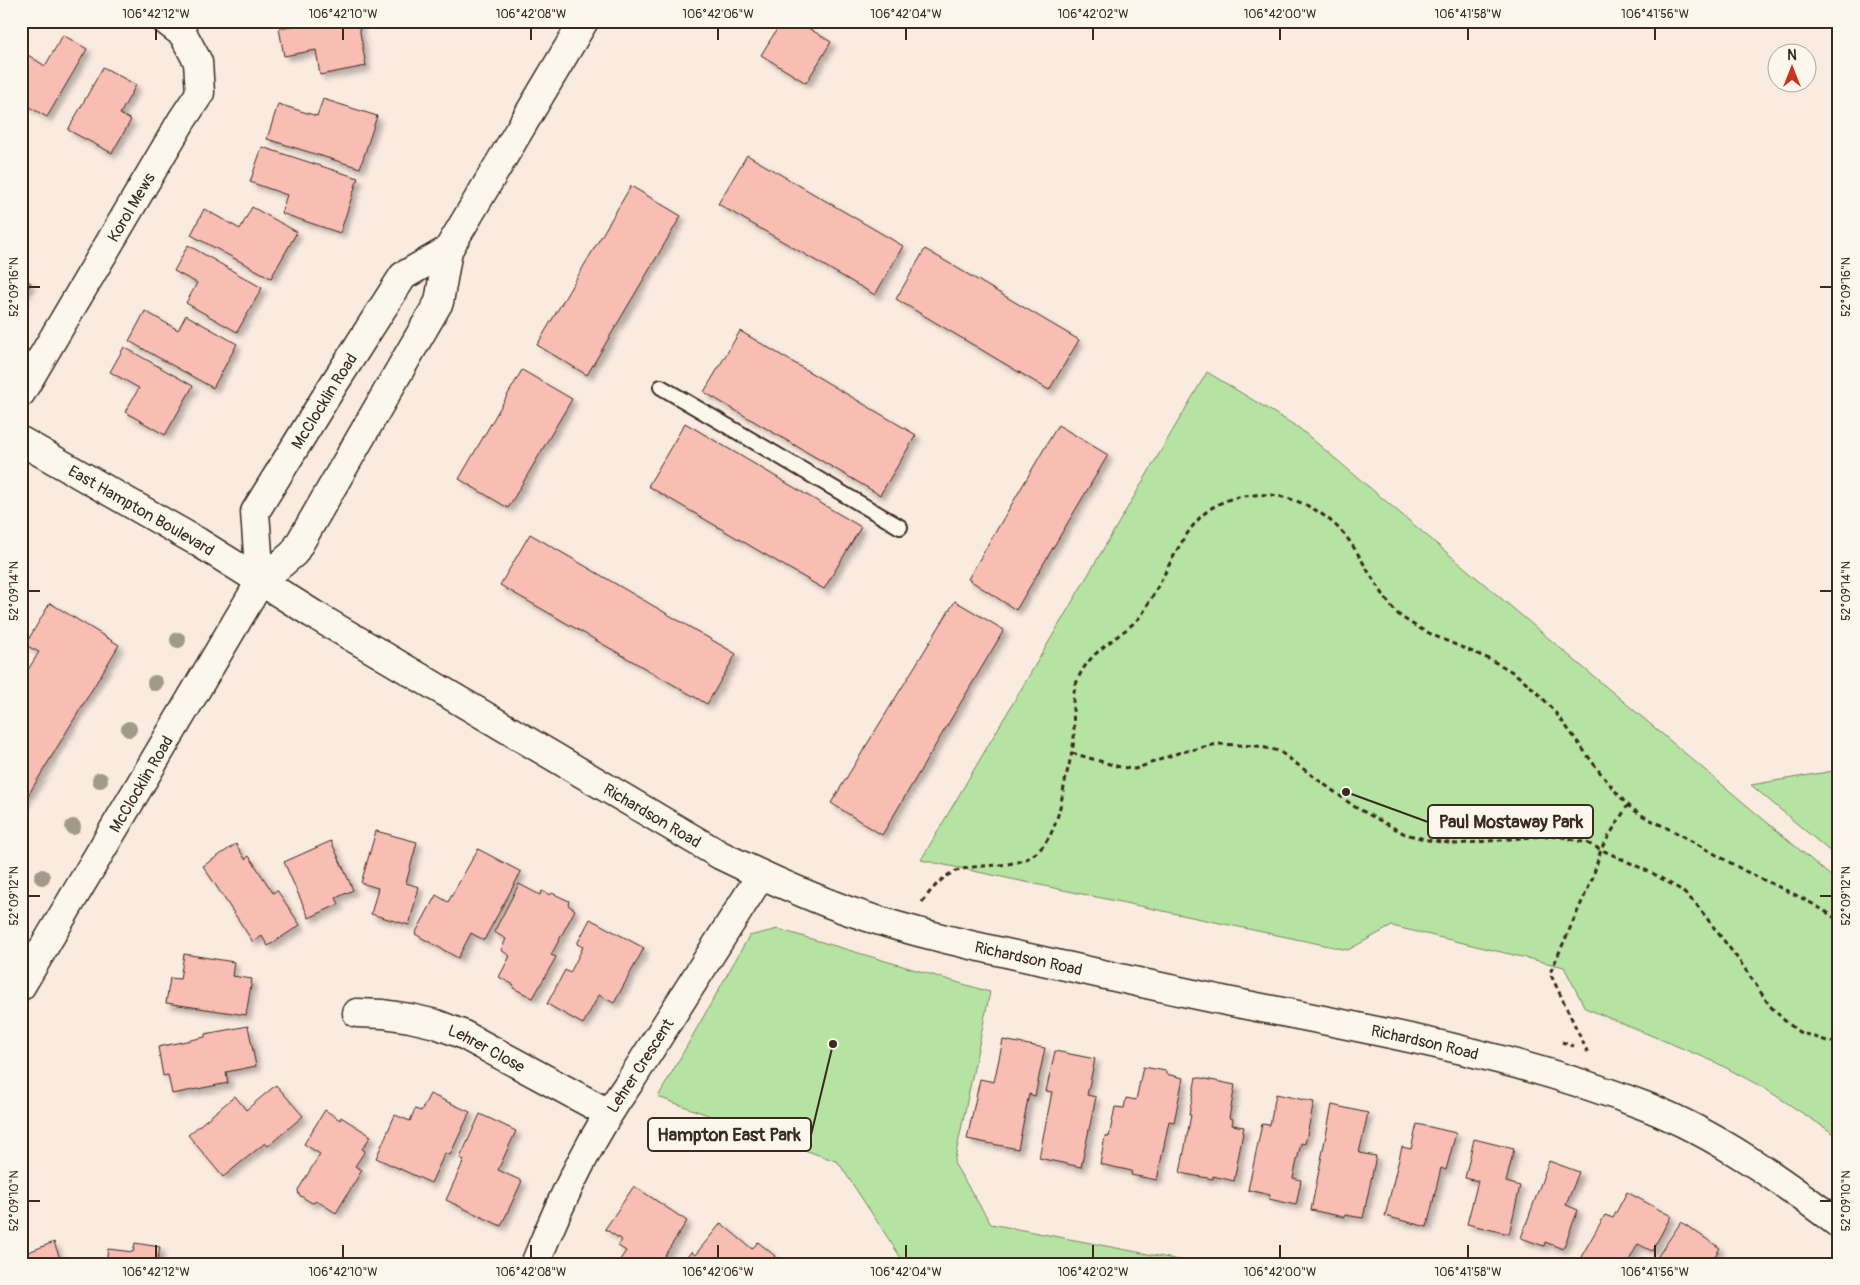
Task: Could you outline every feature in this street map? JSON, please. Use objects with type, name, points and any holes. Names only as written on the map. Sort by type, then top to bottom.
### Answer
[{"type":"street","name":"Korol Mews","points":[[21,393],[200,93],[198,62],[182,34],[166,21]]},
{"type":"street","name":"McClocklin Road","points":[[21,986],[260,582],[294,553],[439,302],[448,250],[584,21]]},
{"type":"street","name":"McClocklin Road","points":[[260,582],[255,512],[403,276],[448,250]]},
{"type":"street","name":"East Hampton Boulevard","points":[[21,442],[198,542],[260,582]]},
{"type":"street","name":"Richardson Road","points":[[260,582],[715,852],[761,875],[846,910],[906,929],[972,946],[1250,1006],[1338,1022],[1477,1054],[1560,1077],[1647,1107],[1720,1142],[1788,1186],[1839,1224]]},
{"type":"street","name":"Lehrer Crescent","points":[[535,1264],[549,1229],[608,1113],[761,875]]},
{"type":"street","name":"Lehrer Close","points":[[357,1013],[410,1018],[436,1024],[462,1034],[608,1113]]},
{"type":"lane","points":[[661,387],[900,527]]},
{"type":"path","points":[[906,929],[934,886],[948,875],[962,869],[1012,865],[1032,856],[1042,846],[1056,821],[1072,753],[1074,735],[1073,698],[1077,680],[1090,658],[1124,632],[1141,616],[1181,545],[1197,521],[1215,505],[1222,502],[1235,497],[1266,494],[1287,496],[1306,505],[1323,515],[1342,531],[1395,612],[1422,631],[1501,665],[1528,684],[1556,713],[1580,748],[1628,805],[1647,818],[1746,871],[1811,902],[1839,921]]},
{"type":"path","points":[[1072,753],[1120,767],[1135,769],[1178,753],[1217,744],[1257,746],[1280,751],[1355,807],[1405,834],[1456,844],[1543,836],[1562,837],[1586,843],[1654,874],[1681,890],[1696,904],[1741,963],[1770,1006],[1784,1020],[1800,1032],[1822,1040],[1839,1042]]},
{"type":"path","points":[[1562,1042],[1587,1051],[1550,973],[1593,877],[1601,849],[1628,805]]},
{"type":"green space","points":[[1207,372],[1299,428],[1839,883],[1839,1137],[1764,1088],[1715,1062],[1585,1008],[1564,967],[1392,926],[1348,950],[921,860]]},
{"type":"green space","points":[[1839,770],[1839,859],[1751,785]]},
{"type":"green space","points":[[778,929],[990,992],[954,1163],[991,1224],[1200,1264],[905,1264],[838,1162],[658,1097],[749,936]]},
{"type":"building","points":[[319,21],[358,21],[366,66],[320,75],[316,50],[284,56],[279,28]]},
{"type":"building","points":[[782,21],[797,21],[831,42],[806,83],[761,55]]},
{"type":"building","points":[[63,35],[87,49],[47,117],[21,102],[21,66],[28,55],[45,66]]},
{"type":"building","points":[[103,67],[136,85],[120,114],[131,120],[112,153],[68,130]]},
{"type":"building","points":[[323,99],[377,116],[360,168],[267,139],[278,104],[317,116]]},
{"type":"building","points":[[262,147],[358,178],[340,233],[281,213],[287,195],[250,182]]},
{"type":"building","points":[[747,155],[903,246],[875,295],[718,204]]},
{"type":"building","points":[[631,186],[681,216],[587,375],[537,345]]},
{"type":"building","points":[[252,207],[297,232],[271,278],[191,235],[204,209],[240,229]]},
{"type":"building","points":[[188,245],[262,288],[237,332],[186,303],[197,283],[174,271]]},
{"type":"building","points":[[925,249],[1079,340],[1049,390],[896,299]]},
{"type":"building","points":[[21,277],[31,283],[21,300]]},
{"type":"building","points":[[145,311],[178,330],[186,315],[237,344],[213,388],[129,341]]},
{"type":"building","points":[[740,331],[916,435],[880,495],[704,392]]},
{"type":"building","points":[[124,347],[193,386],[165,435],[125,412],[139,388],[110,372]]},
{"type":"building","points":[[522,370],[572,399],[508,508],[459,479]]},
{"type":"building","points":[[685,423],[861,527],[824,589],[648,486]]},
{"type":"building","points":[[1058,425],[1108,455],[1016,610],[968,579]]},
{"type":"building","points":[[530,534],[736,654],[707,704],[500,585]]},
{"type":"building","points":[[955,601],[1004,630],[882,835],[831,803]]},
{"type":"building","points":[[50,603],[119,645],[21,807],[21,681],[39,652],[25,645]]},
{"type":"building","points":[[376,831],[417,842],[406,883],[419,887],[409,925],[371,914],[378,888],[361,883]]},
{"type":"building","points":[[331,841],[353,890],[336,898],[339,904],[309,918],[284,862]]},
{"type":"building","points":[[236,844],[245,859],[249,856],[273,893],[277,890],[300,925],[268,946],[262,936],[253,942],[203,866]]},
{"type":"building","points":[[478,849],[521,872],[484,940],[471,933],[458,958],[415,934],[436,895],[448,902]]},
{"type":"building","points":[[519,884],[540,895],[542,891],[550,895],[552,893],[569,901],[568,905],[575,910],[551,955],[556,957],[533,998],[513,988],[514,985],[499,977],[510,956],[501,950],[506,939],[494,932]]},
{"type":"building","points":[[590,919],[644,948],[614,1003],[599,995],[583,1024],[547,1004],[565,970],[570,973],[583,947],[577,944]]},
{"type":"building","points":[[184,954],[234,962],[232,976],[252,979],[246,1015],[166,1003],[170,978],[180,979]]},
{"type":"building","points":[[248,1026],[256,1066],[226,1072],[228,1083],[172,1094],[168,1075],[163,1076],[158,1047],[205,1037],[205,1034]]},
{"type":"building","points":[[1003,1040],[1045,1048],[1035,1096],[1029,1094],[1018,1149],[967,1139],[980,1079],[994,1082]]},
{"type":"building","points":[[1055,1051],[1095,1059],[1087,1095],[1096,1097],[1081,1167],[1039,1158],[1052,1092],[1046,1091]]},
{"type":"building","points":[[1143,1067],[1166,1071],[1166,1074],[1183,1078],[1174,1122],[1169,1121],[1157,1180],[1131,1175],[1132,1171],[1100,1164],[1105,1136],[1109,1137],[1115,1107],[1124,1108],[1126,1098],[1136,1100]]},
{"type":"building","points":[[1196,1077],[1235,1085],[1229,1118],[1233,1119],[1232,1125],[1244,1127],[1234,1181],[1213,1176],[1213,1179],[1180,1173]]},
{"type":"building","points":[[276,1085],[303,1116],[268,1146],[265,1143],[223,1177],[188,1135],[235,1096],[246,1110]]},
{"type":"building","points":[[430,1094],[470,1112],[450,1155],[445,1153],[431,1183],[376,1158],[395,1115],[410,1121],[415,1109],[421,1111]]},
{"type":"building","points":[[1276,1094],[1314,1102],[1305,1144],[1301,1143],[1293,1178],[1301,1180],[1296,1205],[1269,1199],[1270,1195],[1248,1190],[1262,1124],[1270,1125]]},
{"type":"building","points":[[1332,1105],[1368,1113],[1359,1153],[1376,1156],[1363,1218],[1345,1215],[1344,1217],[1311,1210]]},
{"type":"building","points":[[325,1110],[340,1120],[341,1117],[371,1136],[362,1149],[365,1151],[355,1166],[362,1170],[336,1213],[317,1201],[312,1203],[299,1195],[298,1190],[320,1154],[304,1144]]},
{"type":"building","points":[[480,1114],[516,1131],[498,1170],[522,1181],[501,1226],[446,1200],[464,1160],[460,1158]]},
{"type":"building","points":[[1417,1124],[1456,1133],[1446,1170],[1441,1168],[1427,1227],[1385,1216],[1402,1147],[1411,1149]]},
{"type":"building","points":[[1474,1139],[1514,1149],[1506,1182],[1520,1186],[1509,1234],[1467,1224],[1478,1181],[1465,1178]]},
{"type":"building","points":[[1549,1161],[1579,1172],[1566,1205],[1578,1210],[1563,1249],[1545,1242],[1544,1246],[1521,1238]]},
{"type":"building","points":[[634,1186],[687,1221],[663,1258],[668,1262],[667,1264],[617,1264],[626,1251],[618,1246],[622,1240],[605,1229]]},
{"type":"building","points":[[1627,1192],[1671,1216],[1652,1251],[1638,1244],[1627,1264],[1593,1264],[1581,1257],[1605,1215],[1613,1218]]},
{"type":"building","points":[[1681,1222],[1720,1248],[1710,1264],[1671,1264],[1658,1256]]},
{"type":"building","points":[[721,1223],[752,1249],[758,1242],[775,1256],[769,1264],[681,1264],[691,1252],[695,1255]]},
{"type":"building","points":[[54,1242],[62,1264],[21,1264],[21,1255]]},
{"type":"building","points":[[135,1243],[160,1247],[157,1264],[106,1264],[108,1249],[133,1252]]},
{"type":"place","name":"Paul Mostaway Park","points":[[1346,792]]},
{"type":"place","name":"Hampton East Park","points":[[833,1044]]}]
